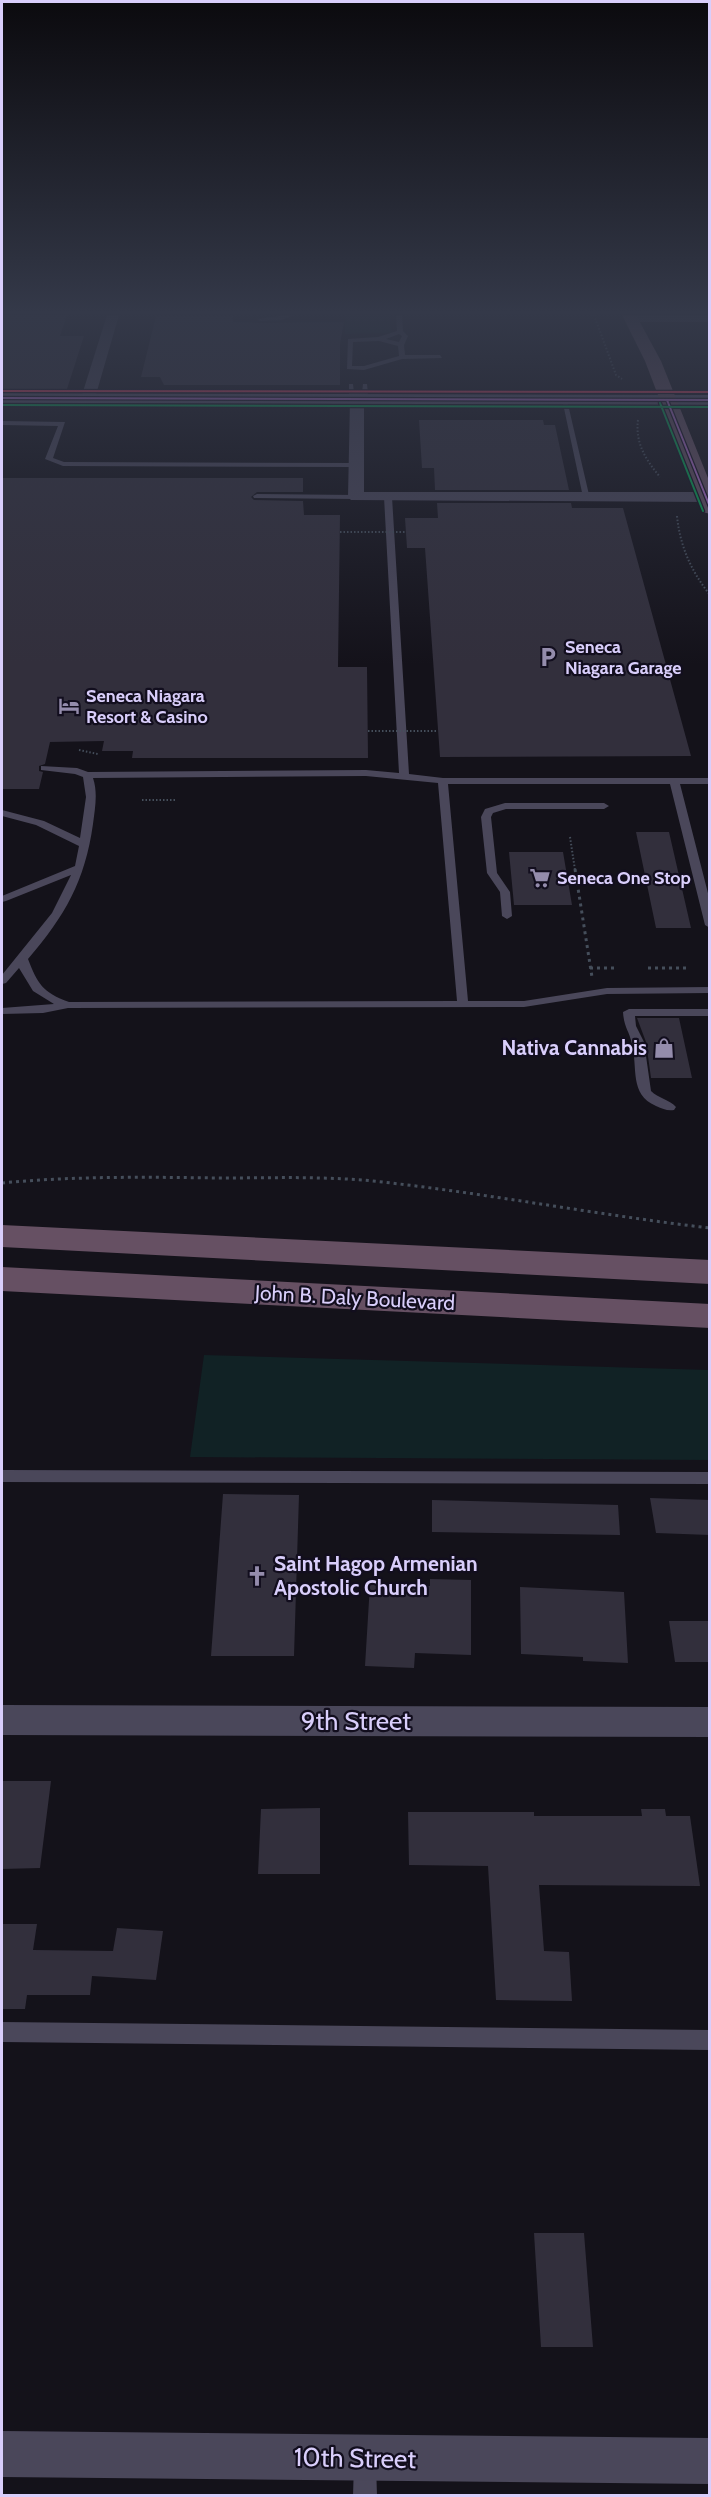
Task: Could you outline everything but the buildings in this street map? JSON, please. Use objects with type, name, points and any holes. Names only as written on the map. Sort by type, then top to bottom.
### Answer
[{"type":"highway","points":[[680,432],[708,501]]},
{"type":"highway","name":"John B. Daly Boulevard","points":[[2,1236],[710,1272]]},
{"type":"highway","name":"John B. Daly Boulevard","points":[[2,1279],[710,1316]]},
{"type":"street","points":[[356,432],[356,497],[587,497],[708,501]]},
{"type":"street","name":"9th Street","points":[[2,1720],[710,1722]]},
{"type":"street","name":"10th Street","points":[[2,2454],[365,2477],[710,2461]]},
{"type":"lane","points":[[59,432],[49,459],[63,464],[356,465]]},
{"type":"lane","points":[[571,432],[587,497]]},
{"type":"lane","points":[[258,496],[356,497]]},
{"type":"lane","points":[[388,497],[404,777]]},
{"type":"lane","points":[[44,768],[69,770],[87,775],[366,774],[443,781],[710,781]]},
{"type":"lane","points":[[2,981],[22,960],[70,891],[79,868],[84,844],[92,786],[87,775]]},
{"type":"lane","points":[[443,781],[463,1004]]},
{"type":"lane","points":[[674,781],[710,925]]},
{"type":"lane","points":[[507,916],[505,892],[492,873],[486,817],[489,811],[505,806],[604,806]]},
{"type":"lane","points":[[2,813],[40,823],[84,844]]},
{"type":"lane","points":[[2,899],[79,868]]},
{"type":"lane","points":[[22,960],[24,970],[37,990],[46,997],[68,1005]]},
{"type":"lane","points":[[2,1011],[43,1010],[68,1005],[524,1004],[607,991],[710,990]]},
{"type":"lane","points":[[670,1107],[651,1099],[645,1092],[638,1042],[630,1026],[629,1012],[710,1013]]},
{"type":"lane","points":[[2,1476],[710,1478]]},
{"type":"lane","points":[[2,2032],[710,2040]]},
{"type":"path","points":[[636,432],[642,452],[660,477]]},
{"type":"path","points":[[677,509],[684,550],[698,581],[710,595]]},
{"type":"path","points":[[340,532],[406,532]]},
{"type":"path","points":[[368,731],[438,731]]},
{"type":"path","points":[[142,800],[176,800]]},
{"type":"path","points":[[570,837],[592,978]]},
{"type":"path","points":[[590,968],[618,968]]},
{"type":"path","points":[[648,968],[694,969]]},
{"type":"path","points":[[2,1183],[68,1176],[315,1178],[371,1181],[493,1195],[651,1221],[710,1228]]},
{"type":"shaded area","points":[[204,1355],[709,1370],[709,1460],[190,1457]]},
{"type":"transit line","points":[[671,432],[703,511]]},
{"type":"transit line","points":[[680,432],[710,507]]},
{"type":"place","name":"Seneca Niagara Garage","points":[[548,657]]},
{"type":"place","name":"Seneca Niagara Resort & Casino","points":[[69,706]]},
{"type":"place","name":"Seneca One Stop","points":[[540,878]]},
{"type":"place","name":"Nativa Cannabis","points":[[664,1048]]},
{"type":"place","name":"Saint Hagop Armenian Apostolic Church","points":[[257,1576]]}]
